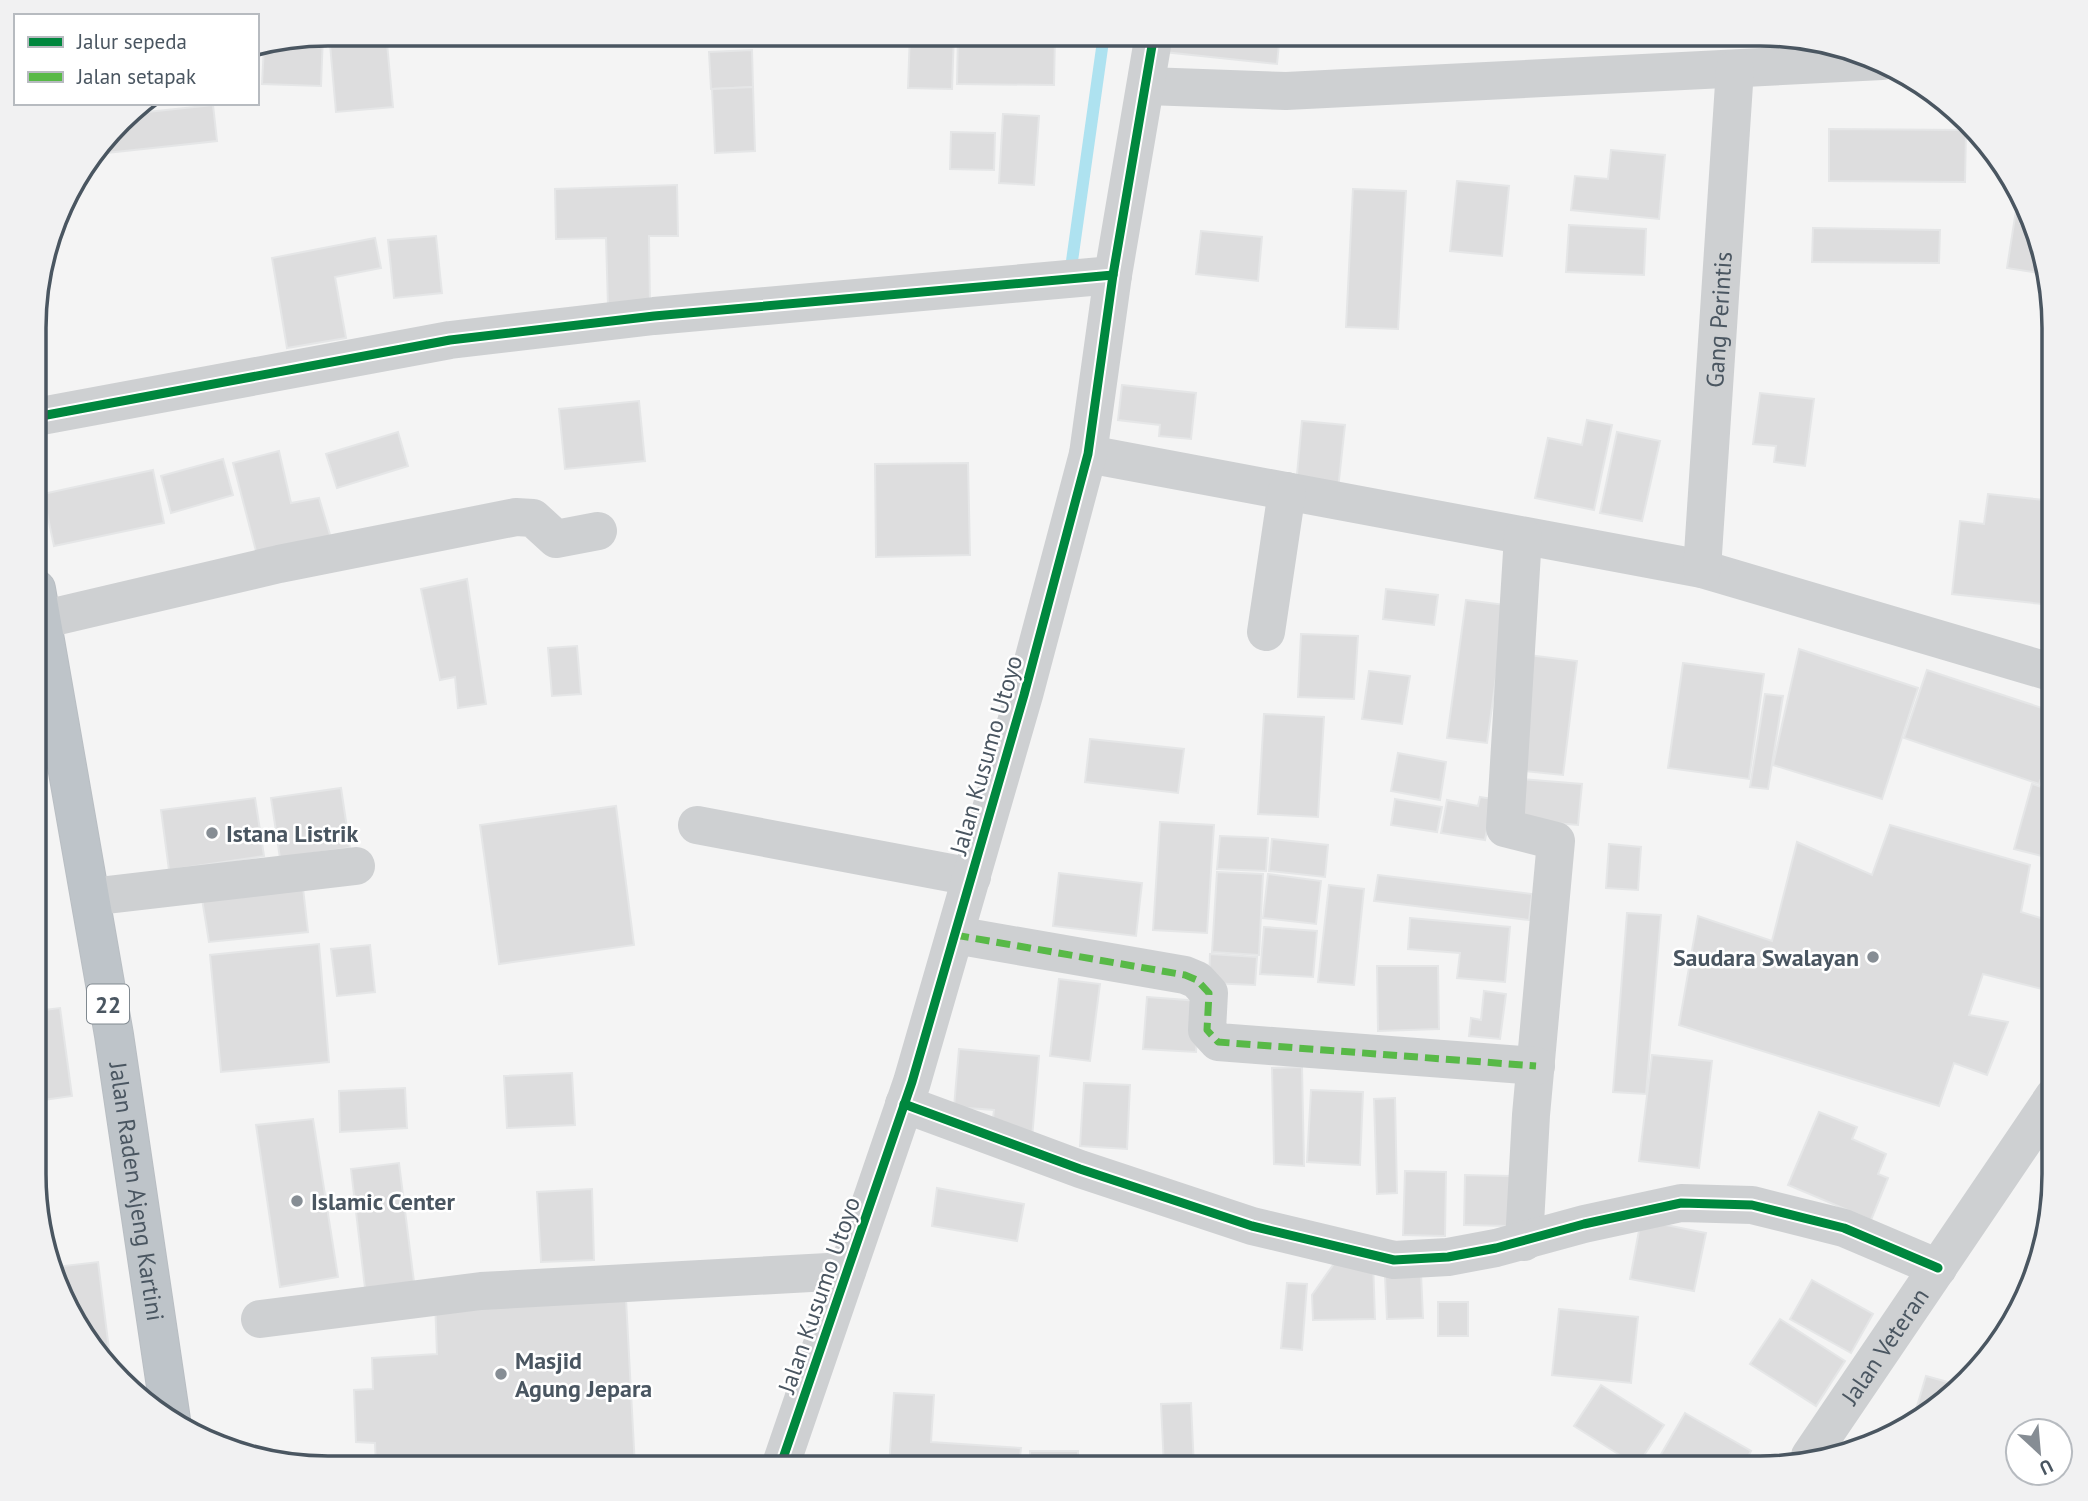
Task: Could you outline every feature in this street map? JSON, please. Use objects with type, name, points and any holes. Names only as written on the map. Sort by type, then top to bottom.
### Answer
[{"type":"highway","name":"Jalan Raden Ajeng Kartini","points":[[46,650],[114,1035],[169,1407]]},
{"type":"street","name":"Jalan Kusumo Utoyo","points":[[784,1456],[904,1104],[1024,695],[1088,454],[1113,275],[1152,46]]},
{"type":"street","points":[[1147,86],[1286,91],[1857,62]]},
{"type":"street","name":"Gang Perintis","points":[[1702,569],[1735,69]]},
{"type":"street","points":[[46,415],[450,340],[654,316],[1113,275]]},
{"type":"street","points":[[1088,454],[1702,569],[2042,669]]},
{"type":"street","points":[[1266,632],[1287,491]]},
{"type":"street","points":[[46,604],[279,564],[516,517],[533,518],[556,539],[598,531]]},
{"type":"street","points":[[1523,536],[1505,828],[1556,841],[1524,1242]]},
{"type":"street","points":[[697,825],[971,877]]},
{"type":"street","points":[[90,897],[356,866]]},
{"type":"street","points":[[954,935],[1185,975],[1207,988],[1209,993],[1206,1025],[1209,1035],[1218,1042],[1536,1066]]},
{"type":"street","points":[[904,1104],[1068,1165],[1252,1226],[1394,1260],[1448,1257],[1524,1242],[1584,1224],[1681,1203],[1752,1205],[1844,1228],[1938,1268]]},
{"type":"street","name":"Jalan Veteran","points":[[1814,1450],[2042,1114]]},
{"type":"street","points":[[260,1319],[481,1291],[848,1271]]},
{"type":"building","points":[[323,46],[321,86],[262,84],[264,53]]},
{"type":"building","points":[[330,46],[387,46],[393,107],[336,112]]},
{"type":"building","points":[[910,46],[954,46],[952,89],[908,88]]},
{"type":"building","points":[[958,46],[1055,46],[1054,85],[957,84]]},
{"type":"building","points":[[1165,46],[1279,46],[1277,64],[1164,52]]},
{"type":"building","points":[[752,50],[753,87],[711,89],[709,52]]},
{"type":"building","points":[[753,87],[755,151],[715,153],[712,89]]},
{"type":"building","points":[[213,105],[217,141],[106,153],[146,112]]},
{"type":"building","points":[[1003,114],[1039,116],[1034,185],[999,183]]},
{"type":"building","points":[[1829,129],[1962,130],[1966,134],[1965,182],[1829,181]]},
{"type":"building","points":[[951,132],[995,133],[994,170],[950,169]]},
{"type":"building","points":[[1611,150],[1665,155],[1659,219],[1571,210],[1575,176],[1608,179]]},
{"type":"building","points":[[1457,181],[1509,186],[1502,256],[1450,251]]},
{"type":"building","points":[[677,185],[678,236],[649,236],[650,305],[608,306],[606,238],[556,239],[555,189]]},
{"type":"building","points":[[1353,189],[1406,191],[1398,329],[1346,327]]},
{"type":"building","points":[[2016,210],[2028,237],[2037,273],[2007,268]]},
{"type":"building","points":[[1569,225],[1646,229],[1644,275],[1566,272]]},
{"type":"building","points":[[1813,228],[1940,230],[1939,263],[1812,262]]},
{"type":"building","points":[[1201,231],[1262,237],[1258,281],[1196,274]]},
{"type":"building","points":[[436,236],[442,293],[394,298],[388,240]]},
{"type":"building","points":[[375,238],[381,268],[335,277],[346,338],[287,348],[272,258]]},
{"type":"building","points":[[1122,385],[1196,393],[1191,439],[1159,436],[1160,425],[1118,420]]},
{"type":"building","points":[[1760,393],[1814,399],[1805,466],[1774,462],[1776,446],[1753,444]]},
{"type":"building","points":[[639,401],[645,461],[565,469],[559,409]]},
{"type":"building","points":[[1587,420],[1612,425],[1594,510],[1535,498],[1548,438],[1582,445]]},
{"type":"building","points":[[1302,421],[1345,425],[1338,489],[1296,485]]},
{"type":"building","points":[[398,432],[408,466],[337,488],[326,454]]},
{"type":"building","points":[[1617,432],[1660,441],[1642,521],[1600,513]]},
{"type":"building","points":[[279,451],[291,503],[319,498],[331,538],[257,555],[233,463]]},
{"type":"building","points":[[223,459],[233,495],[171,513],[161,476]]},
{"type":"building","points":[[968,463],[970,555],[876,557],[875,464]]},
{"type":"building","points":[[153,470],[164,523],[54,546],[46,508],[46,493]]},
{"type":"building","points":[[1988,494],[2042,500],[2042,604],[1952,594],[1960,521],[1984,524]]},
{"type":"building","points":[[467,579],[486,704],[458,708],[455,677],[440,680],[421,589]]},
{"type":"building","points":[[1386,589],[1438,595],[1434,625],[1383,619]]},
{"type":"building","points":[[1466,600],[1506,605],[1487,743],[1447,738]]},
{"type":"building","points":[[1301,634],[1358,636],[1354,699],[1298,697]]},
{"type":"building","points":[[577,646],[581,694],[552,696],[548,648]]},
{"type":"building","points":[[1799,649],[1918,688],[1882,799],[1773,765]]},
{"type":"building","points":[[1528,655],[1577,661],[1563,775],[1513,770]]},
{"type":"building","points":[[1683,663],[1764,674],[1749,779],[1668,768]]},
{"type":"building","points":[[1927,670],[2042,708],[2042,775],[2039,784],[1904,738]]},
{"type":"building","points":[[1369,671],[1410,676],[1402,724],[1362,719]]},
{"type":"building","points":[[1765,694],[1783,696],[1768,789],[1750,787]]},
{"type":"building","points":[[1264,714],[1324,717],[1318,817],[1258,814]]},
{"type":"building","points":[[1090,739],[1184,749],[1178,793],[1085,782]]},
{"type":"building","points":[[1398,753],[1446,762],[1440,800],[1391,791]]},
{"type":"building","points":[[1522,779],[1582,784],[1578,825],[1519,820]]},
{"type":"building","points":[[2032,784],[2042,787],[2042,856],[2014,849]]},
{"type":"building","points":[[341,788],[350,848],[280,858],[271,798]]},
{"type":"building","points":[[1480,797],[1493,799],[1485,840],[1441,833],[1447,800],[1478,806]]},
{"type":"building","name":"Istana Listrik","points":[[255,798],[264,856],[169,870],[161,810]]},
{"type":"building","points":[[1395,799],[1442,807],[1437,832],[1391,825]]},
{"type":"building","points":[[616,806],[634,945],[499,964],[480,825]]},
{"type":"building","points":[[1160,822],[1214,825],[1207,933],[1153,930]]},
{"type":"building","name":"Saudara Swalayan","points":[[1890,825],[2030,865],[2021,912],[2042,918],[2042,989],[1983,974],[1969,1015],[2008,1022],[1987,1075],[1954,1063],[1939,1106],[1679,1025],[1698,916],[1772,941],[1797,842],[1872,875]]},
{"type":"building","points":[[1220,836],[1268,838],[1266,871],[1217,869]]},
{"type":"building","points":[[1272,839],[1328,845],[1325,877],[1269,871]]},
{"type":"building","points":[[1609,844],[1641,847],[1638,890],[1606,888]]},
{"type":"building","points":[[1217,872],[1263,874],[1259,955],[1212,952]]},
{"type":"building","points":[[1059,873],[1142,883],[1136,936],[1053,926]]},
{"type":"building","points":[[1268,874],[1321,881],[1316,924],[1263,918]]},
{"type":"building","points":[[1378,875],[1532,894],[1529,920],[1374,901]]},
{"type":"building","points":[[1329,885],[1364,889],[1354,985],[1318,982]]},
{"type":"building","points":[[303,888],[308,932],[209,942],[202,899]]},
{"type":"building","points":[[1627,913],[1661,915],[1646,1094],[1613,1092]]},
{"type":"building","points":[[1410,918],[1510,927],[1505,982],[1457,978],[1460,953],[1408,949]]},
{"type":"building","points":[[1264,927],[1317,931],[1313,977],[1260,974]]},
{"type":"building","points":[[319,944],[329,1062],[221,1072],[210,955]]},
{"type":"building","points":[[370,945],[375,992],[337,996],[331,949]]},
{"type":"building","points":[[1210,954],[1257,957],[1255,985],[1209,983]]},
{"type":"building","points":[[1377,966],[1438,966],[1439,1029],[1378,1031]]},
{"type":"building","points":[[1059,979],[1100,984],[1090,1061],[1050,1056]]},
{"type":"building","points":[[1484,991],[1506,994],[1500,1039],[1469,1036],[1471,1018],[1481,1020]]},
{"type":"building","points":[[1147,997],[1200,1001],[1196,1052],[1143,1049]]},
{"type":"building","points":[[60,1008],[72,1096],[46,1100],[46,1010]]},
{"type":"building","points":[[959,1049],[1039,1056],[1032,1138],[991,1135],[994,1110],[954,1107]]},
{"type":"building","points":[[1652,1055],[1712,1061],[1699,1168],[1639,1161]]},
{"type":"building","points":[[1302,1067],[1304,1166],[1274,1164],[1272,1068]]},
{"type":"building","points":[[572,1073],[575,1125],[507,1128],[504,1076]]},
{"type":"building","points":[[1084,1083],[1130,1085],[1127,1149],[1080,1146]]},
{"type":"building","points":[[405,1088],[407,1128],[340,1132],[339,1091]]},
{"type":"building","points":[[1311,1090],[1363,1092],[1360,1165],[1307,1162]]},
{"type":"building","points":[[1395,1098],[1397,1193],[1377,1194],[1374,1099]]},
{"type":"building","points":[[1819,1112],[1857,1127],[1852,1139],[1886,1154],[1878,1174],[1888,1178],[1871,1220],[1788,1185]]},
{"type":"building","name":"Islamic Center","points":[[313,1119],[338,1277],[280,1287],[256,1125]]},
{"type":"building","points":[[399,1163],[414,1282],[365,1288],[351,1169]]},
{"type":"building","points":[[1405,1171],[1446,1172],[1445,1236],[1403,1235]]},
{"type":"building","points":[[1465,1175],[1510,1176],[1508,1226],[1464,1225]]},
{"type":"building","points":[[937,1188],[1024,1204],[1017,1241],[932,1226]]},
{"type":"building","points":[[592,1189],[594,1260],[541,1262],[537,1192]]},
{"type":"building","points":[[1641,1220],[1706,1233],[1694,1291],[1630,1279]]},
{"type":"building","points":[[1338,1258],[1373,1261],[1375,1319],[1313,1320],[1312,1295]]},
{"type":"building","points":[[98,1262],[109,1352],[83,1314],[61,1266]]},
{"type":"building","points":[[1421,1273],[1423,1318],[1387,1319],[1385,1276]]},
{"type":"building","points":[[1812,1280],[1873,1314],[1851,1353],[1790,1319]]},
{"type":"building","points":[[1287,1283],[1307,1284],[1302,1350],[1281,1348]]},
{"type":"building","name":"Masjid Agung Jepara","points":[[626,1299],[634,1456],[376,1456],[375,1443],[356,1442],[354,1390],[373,1389],[372,1358],[437,1354],[435,1300]]},
{"type":"building","points":[[1438,1302],[1468,1302],[1468,1336],[1438,1336]]},
{"type":"building","points":[[1559,1309],[1638,1317],[1631,1383],[1552,1375]]},
{"type":"building","points":[[1780,1319],[1845,1361],[1816,1406],[1750,1364]]},
{"type":"building","points":[[1926,1376],[1950,1383],[1932,1397],[1916,1408]]},
{"type":"building","points":[[1601,1385],[1664,1425],[1644,1456],[1621,1456],[1574,1426]]},
{"type":"building","points":[[894,1393],[934,1395],[931,1442],[1021,1448],[1020,1456],[890,1456]]},
{"type":"building","points":[[1191,1403],[1193,1456],[1163,1456],[1161,1404]]},
{"type":"building","points":[[1685,1413],[1751,1451],[1748,1456],[1660,1456]]},
{"type":"building","points":[[1030,1451],[1078,1451],[1078,1456],[1030,1456]]},
{"type":"waterway","points":[[1071,268],[1102,46]]},
{"type":"marked path","points":[[955,935],[1185,975],[1197,980],[1209,993],[1207,1030],[1218,1042],[1536,1066]]},
{"type":"cycle path","points":[[784,1456],[912,1082],[1024,695],[1088,454],[1113,275],[1152,46]]},
{"type":"cycle path","points":[[46,415],[450,340],[654,316],[1113,275]]},
{"type":"cycle path","points":[[904,1104],[1080,1169],[1252,1226],[1394,1260],[1448,1257],[1496,1248],[1584,1224],[1681,1203],[1752,1205],[1844,1228],[1938,1268]]},
{"type":"place","name":"Istana Listrik","points":[[212,833]]},
{"type":"place","name":"Saudara Swalayan","points":[[1873,957]]},
{"type":"place","name":"Islamic Center","points":[[297,1201]]},
{"type":"place","name":"Masjid Agung Jepara","points":[[501,1374]]}]
